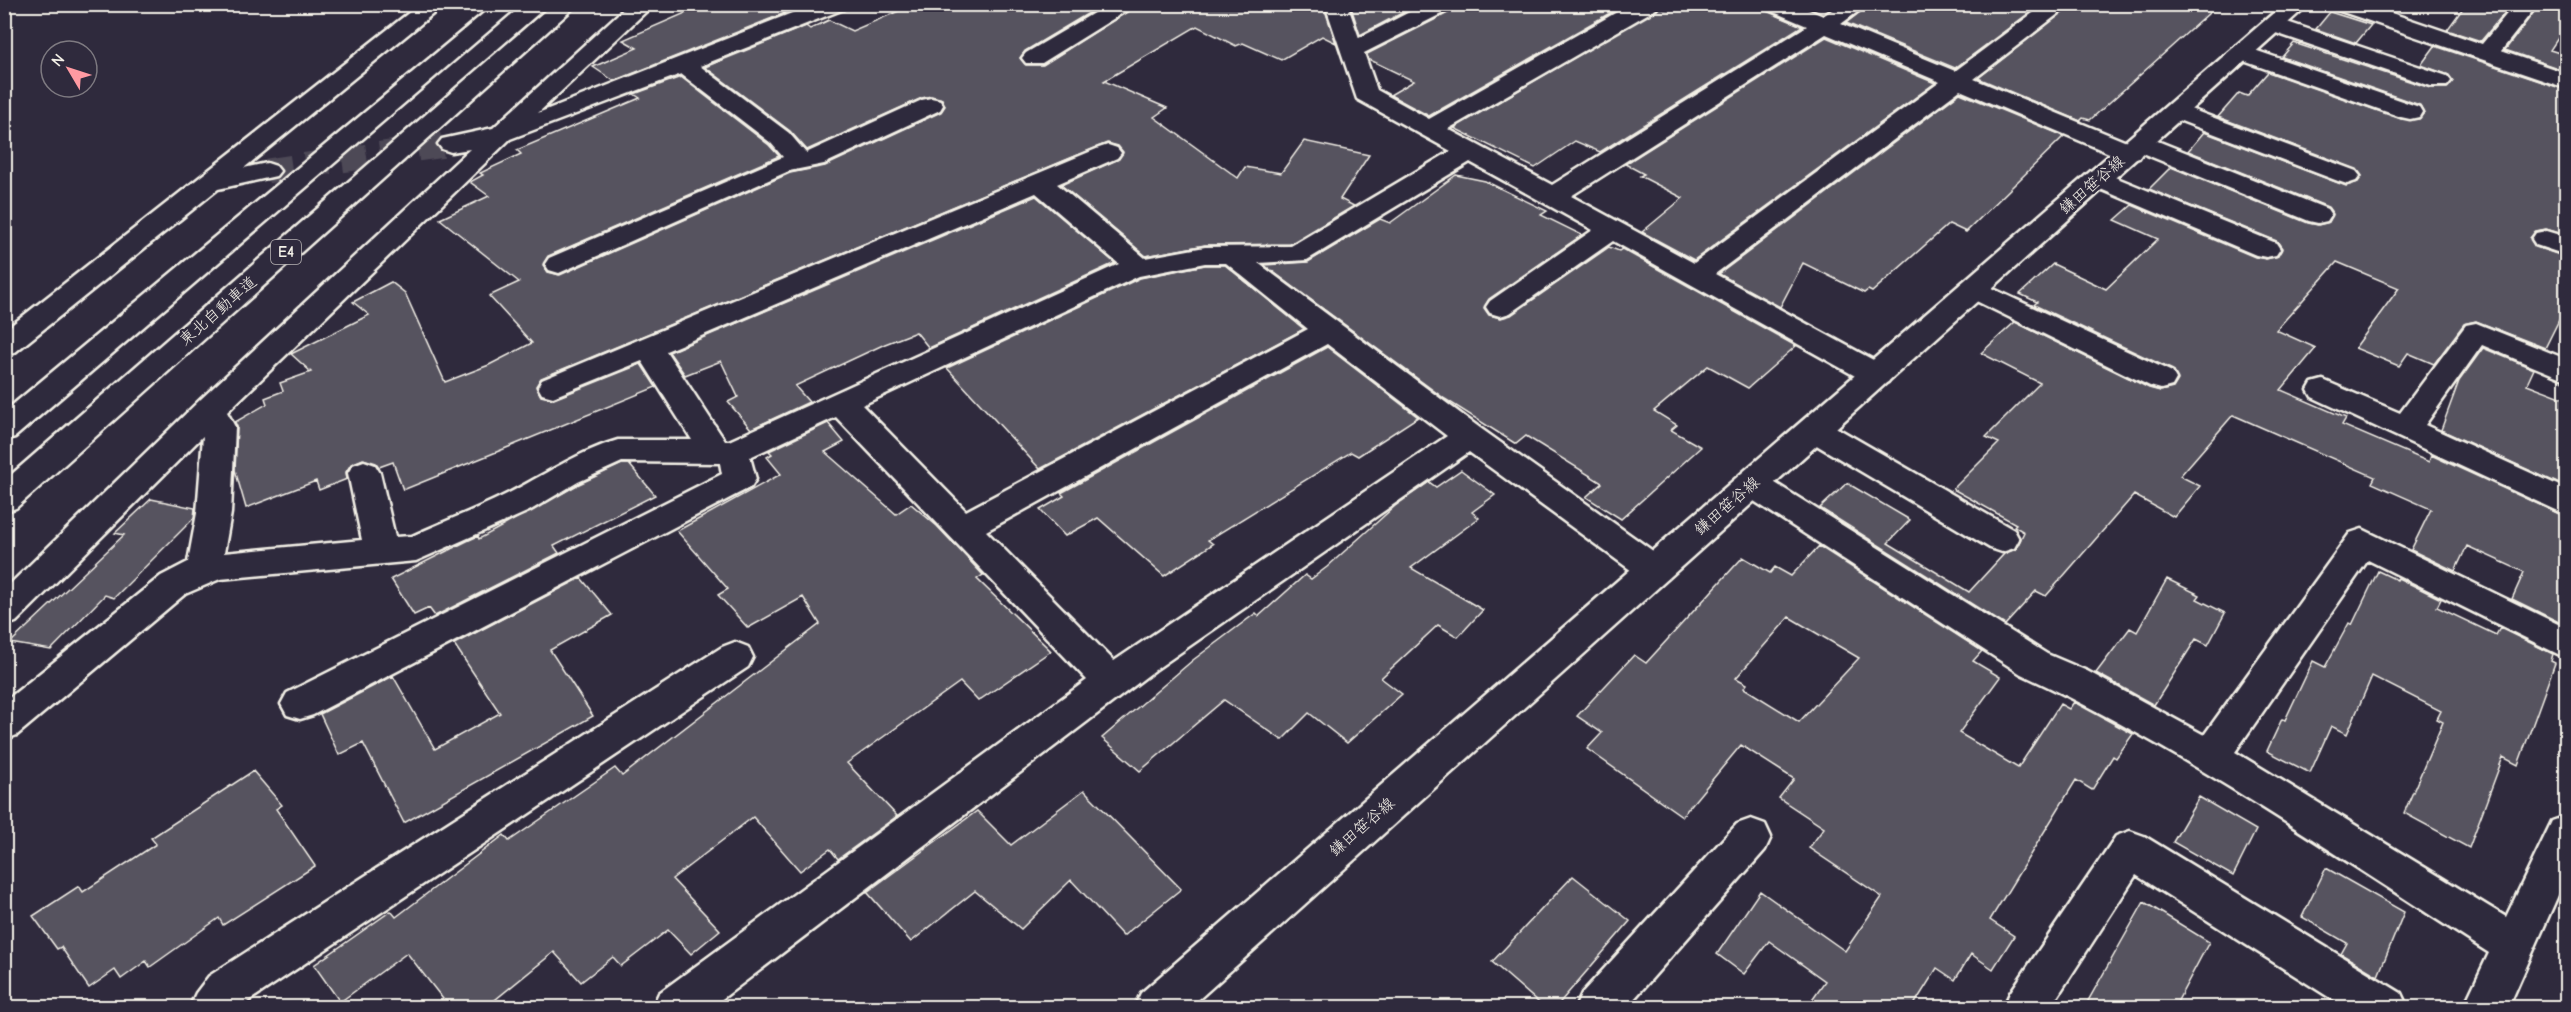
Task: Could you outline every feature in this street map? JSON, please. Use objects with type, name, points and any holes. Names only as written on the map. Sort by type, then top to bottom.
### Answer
[{"type":"main road","points":[[12,337],[434,4]]},
{"type":"main road","points":[[4,429],[509,4]]},
{"type":"main road","name":"東北自動車道","points":[[4,500],[567,4]]},
{"type":"main road","points":[[4,612],[212,406],[502,132],[643,4]]},
{"type":"main road","points":[[451,144],[478,141],[535,123],[684,65],[794,11],[836,4]]},
{"type":"main road","points":[[1034,58],[1126,4]]},
{"type":"main road","points":[[1336,4],[1366,94],[1877,375]]},
{"type":"main road","points":[[1353,50],[1443,4]]},
{"type":"main road","points":[[1429,129],[1648,4]]},
{"type":"main road","points":[[1775,4],[1957,80],[2318,215]]},
{"type":"main road","points":[[1552,196],[1857,4]]},
{"type":"main road","points":[[1696,275],[2060,4]]},
{"type":"main road","points":[[2342,4],[2566,81]]},
{"type":"main road","points":[[2486,54],[2527,4]]},
{"type":"main road","points":[[2286,15],[2439,81]]},
{"type":"main road","name":"鎌田笹谷線","points":[[1156,1008],[2286,15]]},
{"type":"main road","points":[[2243,53],[2410,112]]},
{"type":"main road","points":[[684,65],[780,138],[800,162]]},
{"type":"main road","points":[[559,264],[782,165],[815,159],[931,105]]},
{"type":"main road","points":[[2177,111],[2347,176]]},
{"type":"main road","points":[[4,724],[173,585],[204,571],[220,566],[416,548],[517,503],[567,474],[618,451],[724,452],[841,403],[1140,268],[1205,255],[1297,254],[1470,151]]},
{"type":"main road","points":[[553,387],[1108,153]]},
{"type":"main road","points":[[207,184],[267,171]]},
{"type":"main road","points":[[2100,179],[2266,249]]},
{"type":"main road","points":[[1039,182],[1140,268]]},
{"type":"main road","points":[[1500,307],[1613,229]]},
{"type":"main road","points":[[1233,255],[1252,273],[1327,331],[1654,570]]},
{"type":"main road","points":[[1974,289],[2161,379]]},
{"type":"main road","points":[[963,528],[1327,331]]},
{"type":"main road","points":[[2406,428],[2476,332],[2566,370]]},
{"type":"main road","points":[[300,704],[740,479],[724,452],[648,347]]},
{"type":"main road","points":[[2323,390],[2566,503]]},
{"type":"main road","points":[[841,403],[1112,682]]},
{"type":"main road","points":[[204,571],[214,513],[219,427],[210,410],[212,406]]},
{"type":"main road","points":[[1814,429],[2002,539]]},
{"type":"main road","points":[[674,1008],[1112,682],[1469,436]]},
{"type":"main road","points":[[364,473],[381,551]]},
{"type":"main road","points":[[1752,484],[2034,664],[2074,682],[2210,757],[2514,945]]},
{"type":"main road","points":[[2210,757],[2362,542],[2566,644]]},
{"type":"main road","points":[[211,1008],[224,991],[735,657]]},
{"type":"main road","points":[[2485,1008],[2566,834]]},
{"type":"main road","points":[[1598,1008],[1751,837]]},
{"type":"main road","points":[[2025,1008],[2130,849],[2386,1008]]},
{"type":"building","points":[[719,4],[770,4],[785,13],[614,81],[593,67],[637,48],[623,40],[699,7],[705,10]]},
{"type":"building","points":[[915,4],[1104,4],[1025,51],[1020,58],[1026,65],[1043,65],[1139,4],[1323,4],[1336,43],[1322,36],[1281,60],[1243,43],[1236,46],[1197,26],[1104,81],[1167,108],[1154,117],[1238,178],[1245,167],[1281,173],[1304,141],[1369,155],[1340,199],[1354,206],[1290,244],[1205,245],[1146,256],[1061,185],[1119,159],[1123,152],[1118,146],[1107,143],[541,378],[536,386],[541,396],[554,399],[641,364],[656,387],[403,490],[393,462],[379,467],[376,463],[363,459],[351,464],[346,472],[347,479],[319,490],[316,481],[246,508],[235,470],[237,427],[235,422],[267,404],[265,398],[283,391],[280,383],[311,372],[291,354],[369,315],[353,302],[391,282],[405,293],[445,382],[489,365],[532,343],[489,296],[519,282],[440,219],[489,196],[470,182],[483,175],[480,173],[521,154],[517,150],[640,98],[634,94],[681,77],[769,145],[779,156],[548,256],[543,265],[548,272],[560,275],[790,173],[825,166],[941,112],[945,106],[942,99],[931,96],[922,98],[807,150],[790,131],[705,67],[806,26],[810,29],[829,20],[852,31]]},
{"type":"building","points":[[1350,4],[1419,4],[1360,35]]},
{"type":"building","points":[[1456,4],[1605,4],[1617,9],[1429,116],[1390,95],[1414,81],[1368,59],[1367,54],[1452,11]]},
{"type":"building","points":[[1673,4],[1762,4],[1766,11],[1802,26],[1600,152],[1575,141],[1535,168],[1454,128],[1661,7],[1665,9]]},
{"type":"building","points":[[1870,4],[2041,4],[1955,68],[1846,23]]},
{"type":"building","points":[[2073,4],[2219,4],[2090,120],[2083,118],[2080,121],[1978,78]]},
{"type":"building","points":[[2466,4],[2512,4],[2481,41],[2447,30]]},
{"type":"building","points":[[2540,4],[2566,4],[2566,26],[2550,50],[2566,55],[2566,71],[2505,50]]},
{"type":"building","points":[[2330,12],[2371,25],[2356,43],[2316,29]]},
{"type":"building","points":[[1826,37],[1935,83],[1694,260],[1642,232],[1683,198],[1640,176],[1644,174],[1625,164]]},
{"type":"building","points":[[2294,43],[2430,88],[2447,88],[2453,81],[2449,75],[2421,65],[2435,46],[2566,90],[2566,235],[2546,229],[2536,231],[2530,238],[2535,247],[2566,257],[2566,306],[2545,348],[2476,321],[2464,324],[2434,364],[2408,353],[2399,366],[2355,348],[2399,288],[2337,262],[2276,330],[2316,348],[2281,390],[2346,418],[2342,425],[2429,462],[2431,455],[2566,517],[2565,625],[2512,599],[2524,572],[2467,546],[2455,571],[2411,550],[2431,509],[2372,483],[2375,477],[2233,415],[2180,476],[2200,486],[2174,517],[2134,495],[2046,596],[2036,591],[2005,625],[1820,508],[1847,483],[1910,520],[1888,543],[1969,592],[2004,554],[2016,549],[2024,532],[2014,526],[2016,524],[1953,489],[1999,443],[1986,437],[2040,383],[1981,353],[2015,322],[2149,388],[2160,391],[2173,388],[2178,380],[2173,370],[2034,305],[2037,302],[2020,294],[2053,264],[2106,289],[2158,239],[2115,220],[2132,205],[2255,257],[2266,259],[2278,256],[2282,248],[2277,241],[2149,189],[2171,167],[2308,223],[2318,225],[2329,222],[2333,214],[2328,207],[2188,151],[2204,132],[2346,186],[2358,182],[2362,176],[2357,169],[2218,117],[2239,93],[2247,96],[2268,72],[2401,119],[2419,119],[2424,113],[2420,105],[2282,57]]},
{"type":"building","points":[[1960,93],[2064,136],[1966,232],[1949,224],[1872,292],[1868,290],[1864,293],[1803,263],[1780,307],[1719,274]]},
{"type":"building","points":[[1456,175],[1485,181],[1547,211],[1541,215],[1582,235],[1489,299],[1484,308],[1489,315],[1501,318],[1511,315],[1609,247],[1619,251],[1622,249],[1796,346],[1748,388],[1708,366],[1654,411],[1677,425],[1671,430],[1701,447],[1621,519],[1586,497],[1602,483],[1526,436],[1516,444],[1445,399],[1264,265],[1308,262],[1380,219],[1390,223]]},
{"type":"building","points":[[1036,196],[1115,263],[929,348],[916,332],[885,344],[795,386],[809,402],[751,429],[728,402],[738,397],[721,361],[685,375],[669,352]]},
{"type":"building","points":[[1205,265],[1225,265],[1304,329],[1040,469],[947,368],[1140,278]]},
{"type":"building","points":[[1327,347],[1418,417],[1358,456],[1351,452],[1208,540],[1213,544],[1164,576],[1098,518],[1065,536],[1040,510],[1064,496],[1061,493]]},
{"type":"building","points":[[2483,348],[2534,369],[2527,384],[2566,399],[2566,487],[2441,430],[2459,381]]},
{"type":"building","points":[[828,423],[844,442],[825,452],[896,514],[911,504],[937,526],[983,575],[977,579],[1051,651],[978,701],[960,682],[847,763],[897,816],[838,859],[830,849],[800,871],[753,817],[672,879],[720,930],[691,954],[668,930],[621,966],[613,957],[581,982],[554,952],[485,1008],[450,1008],[407,953],[340,1002],[314,965],[391,911],[396,917],[504,835],[509,841],[615,768],[622,776],[820,624],[803,597],[748,628],[718,595],[728,589],[677,531],[781,474],[767,457],[772,454],[769,451]]},
{"type":"building","points":[[622,464],[629,464],[655,495],[554,546],[559,553],[435,616],[429,608],[414,615],[391,579],[478,536],[479,539],[579,484]]},
{"type":"building","points":[[1461,470],[1495,495],[1472,512],[1479,518],[1411,568],[1483,610],[1458,637],[1438,625],[1381,678],[1402,694],[1347,743],[1309,713],[1282,740],[1224,700],[1140,771],[1102,738],[1193,660],[1256,613],[1259,616],[1305,575],[1311,579],[1327,567],[1395,506],[1429,482],[1436,487]]},
{"type":"building","points":[[151,499],[195,508],[194,518],[114,598],[105,595],[51,650],[10,643],[124,535],[115,533]]},
{"type":"building","points":[[1819,546],[1982,651],[1973,661],[2000,677],[1959,733],[2018,768],[2060,704],[2069,709],[2074,702],[2133,734],[2116,758],[2113,756],[2092,790],[2076,780],[1990,920],[2014,936],[1993,969],[1971,954],[1955,980],[1937,968],[1912,1008],[1806,1008],[1825,981],[1769,941],[1744,974],[1717,954],[1760,891],[1845,951],[1882,897],[1809,848],[1824,828],[1779,798],[1794,779],[1741,745],[1682,816],[1587,749],[1602,733],[1577,716],[1634,655],[1646,663],[1743,557],[1770,573],[1775,567],[1791,576]],"holes":[[[1789,617],[1859,658],[1799,722],[1744,688],[1747,684],[1736,678]]]},
{"type":"building","points":[[2378,571],[2441,599],[2437,607],[2496,635],[2500,628],[2553,654],[2551,661],[2555,663],[2518,765],[2503,757],[2469,848],[2404,813],[2443,722],[2437,719],[2441,711],[2372,676],[2347,734],[2331,726],[2310,773],[2267,751],[2282,719],[2285,720],[2313,661],[2325,667],[2349,623],[2352,625]]},
{"type":"building","points":[[581,578],[612,615],[550,650],[593,716],[404,823],[363,743],[339,755],[320,714],[393,676],[435,749],[500,713],[454,644]]},
{"type":"building","points":[[2167,579],[2200,595],[2197,599],[2225,613],[2208,645],[2196,639],[2154,705],[2096,673],[2130,628],[2137,632]]},
{"type":"building","points":[[253,771],[282,805],[276,809],[315,866],[223,925],[219,918],[150,967],[146,961],[121,979],[115,970],[89,988],[61,947],[57,949],[33,916],[79,886],[83,892],[156,844],[151,838]]},
{"type":"building","points":[[1084,790],[1181,889],[1123,936],[1071,880],[1021,929],[975,891],[911,942],[867,892],[977,811],[1011,845]]},
{"type":"building","points":[[2199,797],[2256,830],[2233,876],[2173,842]]},
{"type":"building","points":[[2326,868],[2404,912],[2378,976],[2341,954],[2347,943],[2302,917]]},
{"type":"building","points":[[1573,876],[1630,921],[1555,1008],[1545,1008],[1492,962]]},
{"type":"building","points":[[2144,902],[2209,942],[2174,1008],[2084,1008]]},
{"type":"tunnel","points":[[267,171],[451,144]]}]
